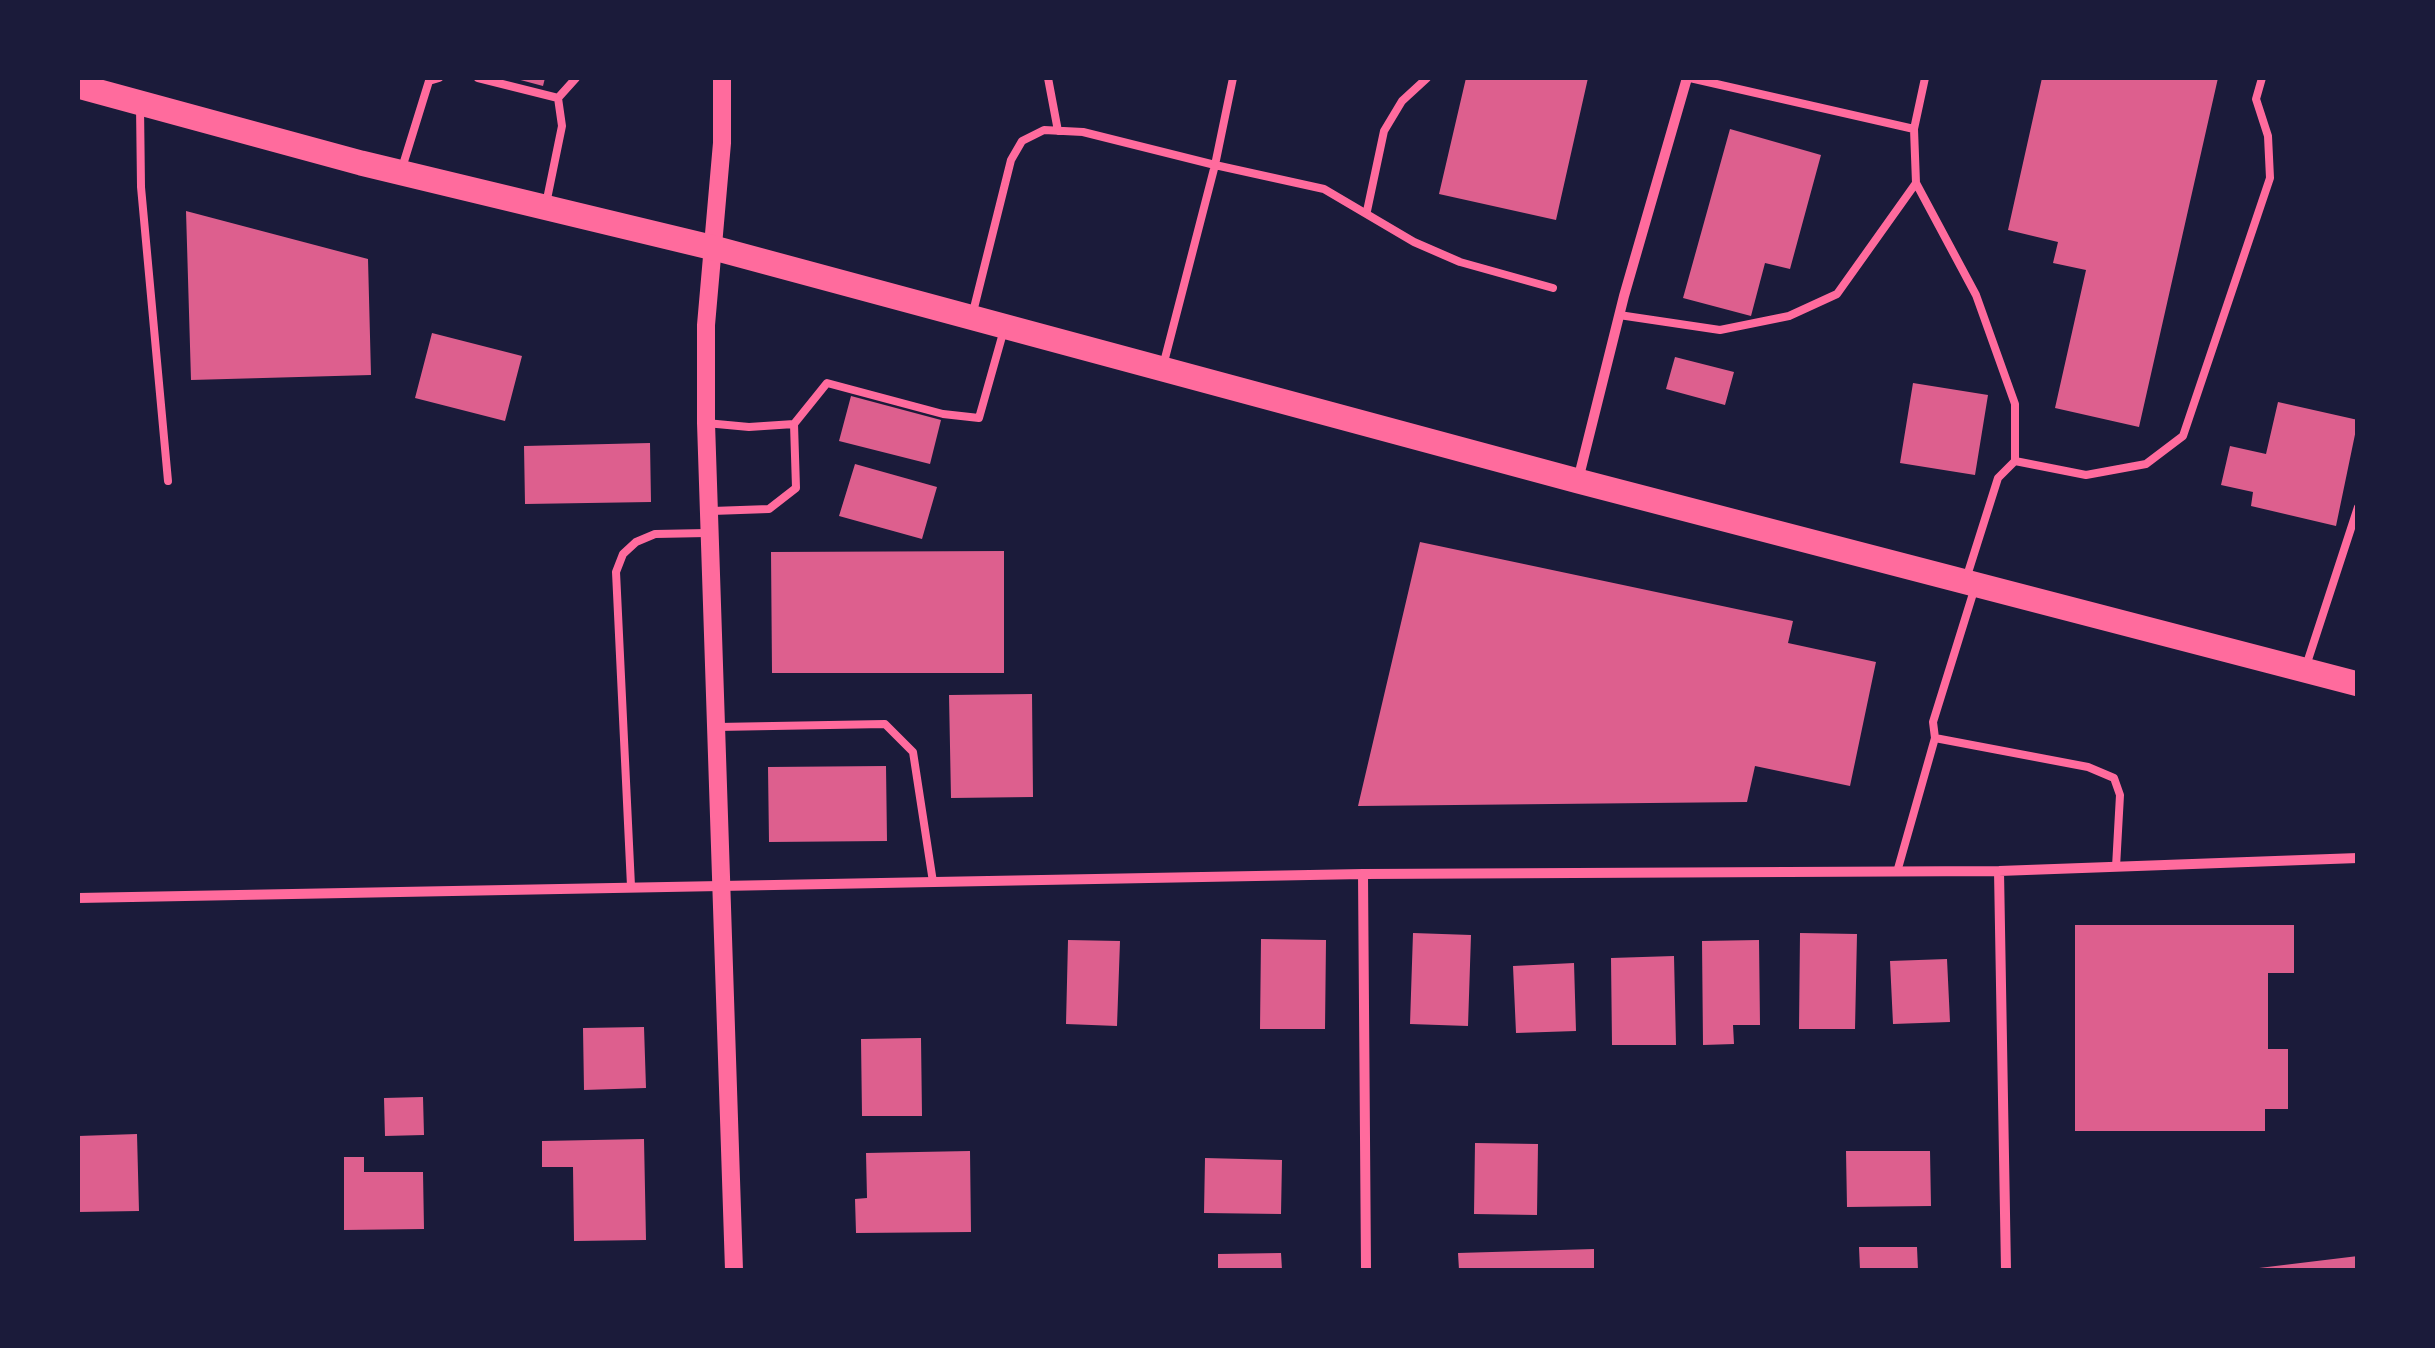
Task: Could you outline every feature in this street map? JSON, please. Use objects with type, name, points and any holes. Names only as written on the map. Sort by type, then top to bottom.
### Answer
[{"type":"main road","points":[[78,86],[401,172],[714,248],[1578,481],[2358,684]]},
{"type":"street","points":[[722,78],[714,248],[706,325],[707,533],[724,884],[734,1270]]},
{"type":"street","points":[[1578,481],[1619,315],[1689,78]]},
{"type":"street","points":[[78,898],[1363,874],[1999,871],[2358,858]]},
{"type":"street","points":[[1999,871],[2006,1270]]},
{"type":"street","points":[[1363,874],[1366,1270]]},
{"type":"lane","points":[[401,172],[428,81],[439,78]]},
{"type":"lane","points":[[478,78],[558,98]]},
{"type":"lane","points":[[558,98],[576,78]]},
{"type":"lane","points":[[1048,78],[1058,131]]},
{"type":"lane","points":[[1162,370],[1215,165],[1233,78]]},
{"type":"lane","points":[[1366,212],[1384,131],[1402,101],[1426,78]]},
{"type":"lane","points":[[1689,78],[1914,129]]},
{"type":"lane","points":[[1897,872],[1936,738],[1933,722],[1998,478],[2015,461],[2015,404],[1976,295],[1916,183],[1914,129],[1925,78]]},
{"type":"lane","points":[[2015,461],[2086,475],[2146,464],[2183,436],[2270,178],[2268,136],[2256,99],[2262,78]]},
{"type":"lane","points":[[546,207],[562,126],[558,98]]},
{"type":"lane","points":[[140,104],[141,187],[168,480]]},
{"type":"lane","points":[[971,319],[1010,160],[1022,141],[1044,130],[1083,132],[1324,189],[1414,242],[1460,262],[1553,288]]},
{"type":"lane","points":[[1619,315],[1720,330],[1789,316],[1837,294],[1916,183]]},
{"type":"lane","points":[[707,511],[769,508],[796,488],[794,424],[827,383],[943,414],[979,418],[1004,328]]},
{"type":"lane","points":[[706,423],[749,427],[794,424]]},
{"type":"lane","points":[[2304,670],[2358,507]]},
{"type":"lane","points":[[631,886],[616,572],[622,554],[636,542],[655,534],[707,533]]},
{"type":"lane","points":[[717,727],[886,724],[913,752],[932,882]]},
{"type":"lane","points":[[1936,738],[2088,767],[2114,778],[2120,794],[2116,867]]},
{"type":"building","points":[[513,78],[545,78],[543,86]]},
{"type":"building","points":[[1466,78],[1588,78],[1556,220],[1439,194]]},
{"type":"building","points":[[2042,78],[2218,78],[2139,427],[2055,408],[2086,270],[2053,263],[2058,242],[2008,230]]},
{"type":"building","points":[[1730,129],[1821,155],[1790,269],[1765,263],[1751,316],[1683,298]]},
{"type":"building","points":[[186,211],[368,259],[371,375],[191,380]]},
{"type":"building","points":[[432,333],[522,356],[505,421],[415,398]]},
{"type":"building","points":[[1675,357],[1734,372],[1725,405],[1666,389]]},
{"type":"building","points":[[1913,383],[1988,395],[1975,475],[1900,463]]},
{"type":"building","points":[[851,396],[941,420],[930,464],[839,441]]},
{"type":"building","points":[[2278,402],[2358,420],[2336,526],[2251,506],[2253,492],[2221,485],[2230,446],[2266,454]]},
{"type":"building","points":[[650,443],[651,502],[525,504],[524,446]]},
{"type":"building","points":[[855,464],[937,487],[922,539],[839,516]]},
{"type":"building","points":[[1420,542],[1793,621],[1788,643],[1876,662],[1850,786],[1755,766],[1747,802],[1358,806]]},
{"type":"building","points":[[1004,551],[1004,673],[772,673],[771,552]]},
{"type":"building","points":[[1032,694],[1033,797],[951,798],[949,695]]},
{"type":"building","points":[[886,766],[887,841],[769,842],[768,767]]},
{"type":"building","points":[[2075,925],[2294,925],[2294,973],[2268,973],[2268,1049],[2288,1049],[2288,1109],[2265,1109],[2265,1131],[2075,1131]]},
{"type":"building","points":[[1413,933],[1471,935],[1468,1026],[1410,1024]]},
{"type":"building","points":[[1800,933],[1857,934],[1855,1029],[1799,1029]]},
{"type":"building","points":[[1261,939],[1326,940],[1325,1029],[1260,1029]]},
{"type":"building","points":[[1068,940],[1120,941],[1117,1026],[1066,1024]]},
{"type":"building","points":[[1759,940],[1760,1025],[1733,1025],[1734,1044],[1703,1045],[1702,941]]},
{"type":"building","points":[[1674,956],[1676,1045],[1612,1045],[1611,958]]},
{"type":"building","points":[[1947,959],[1950,1022],[1893,1024],[1890,961]]},
{"type":"building","points":[[1574,963],[1576,1031],[1516,1033],[1513,966]]},
{"type":"building","points":[[644,1027],[646,1088],[584,1090],[583,1028]]},
{"type":"building","points":[[921,1038],[922,1116],[862,1116],[861,1039]]},
{"type":"building","points":[[423,1097],[424,1135],[385,1136],[384,1098]]},
{"type":"building","points":[[137,1134],[139,1211],[78,1212],[78,1136]]},
{"type":"building","points":[[644,1139],[646,1240],[574,1241],[573,1167],[542,1167],[542,1141]]},
{"type":"building","points":[[1475,1143],[1538,1144],[1537,1215],[1474,1214]]},
{"type":"building","points":[[970,1151],[971,1232],[856,1233],[855,1199],[867,1198],[866,1153]]},
{"type":"building","points":[[1846,1151],[1930,1151],[1931,1206],[1847,1207]]},
{"type":"building","points":[[344,1157],[364,1157],[364,1172],[423,1172],[424,1229],[344,1230]]},
{"type":"building","points":[[1205,1158],[1282,1160],[1281,1214],[1204,1213]]},
{"type":"building","points":[[1859,1247],[1917,1247],[1918,1270],[1860,1270]]},
{"type":"building","points":[[1594,1249],[1594,1270],[1459,1270],[1458,1253]]},
{"type":"building","points":[[1281,1253],[1282,1270],[1218,1270],[1218,1254]]},
{"type":"building","points":[[2358,1256],[2358,1270],[2259,1270],[2259,1268]]}]
